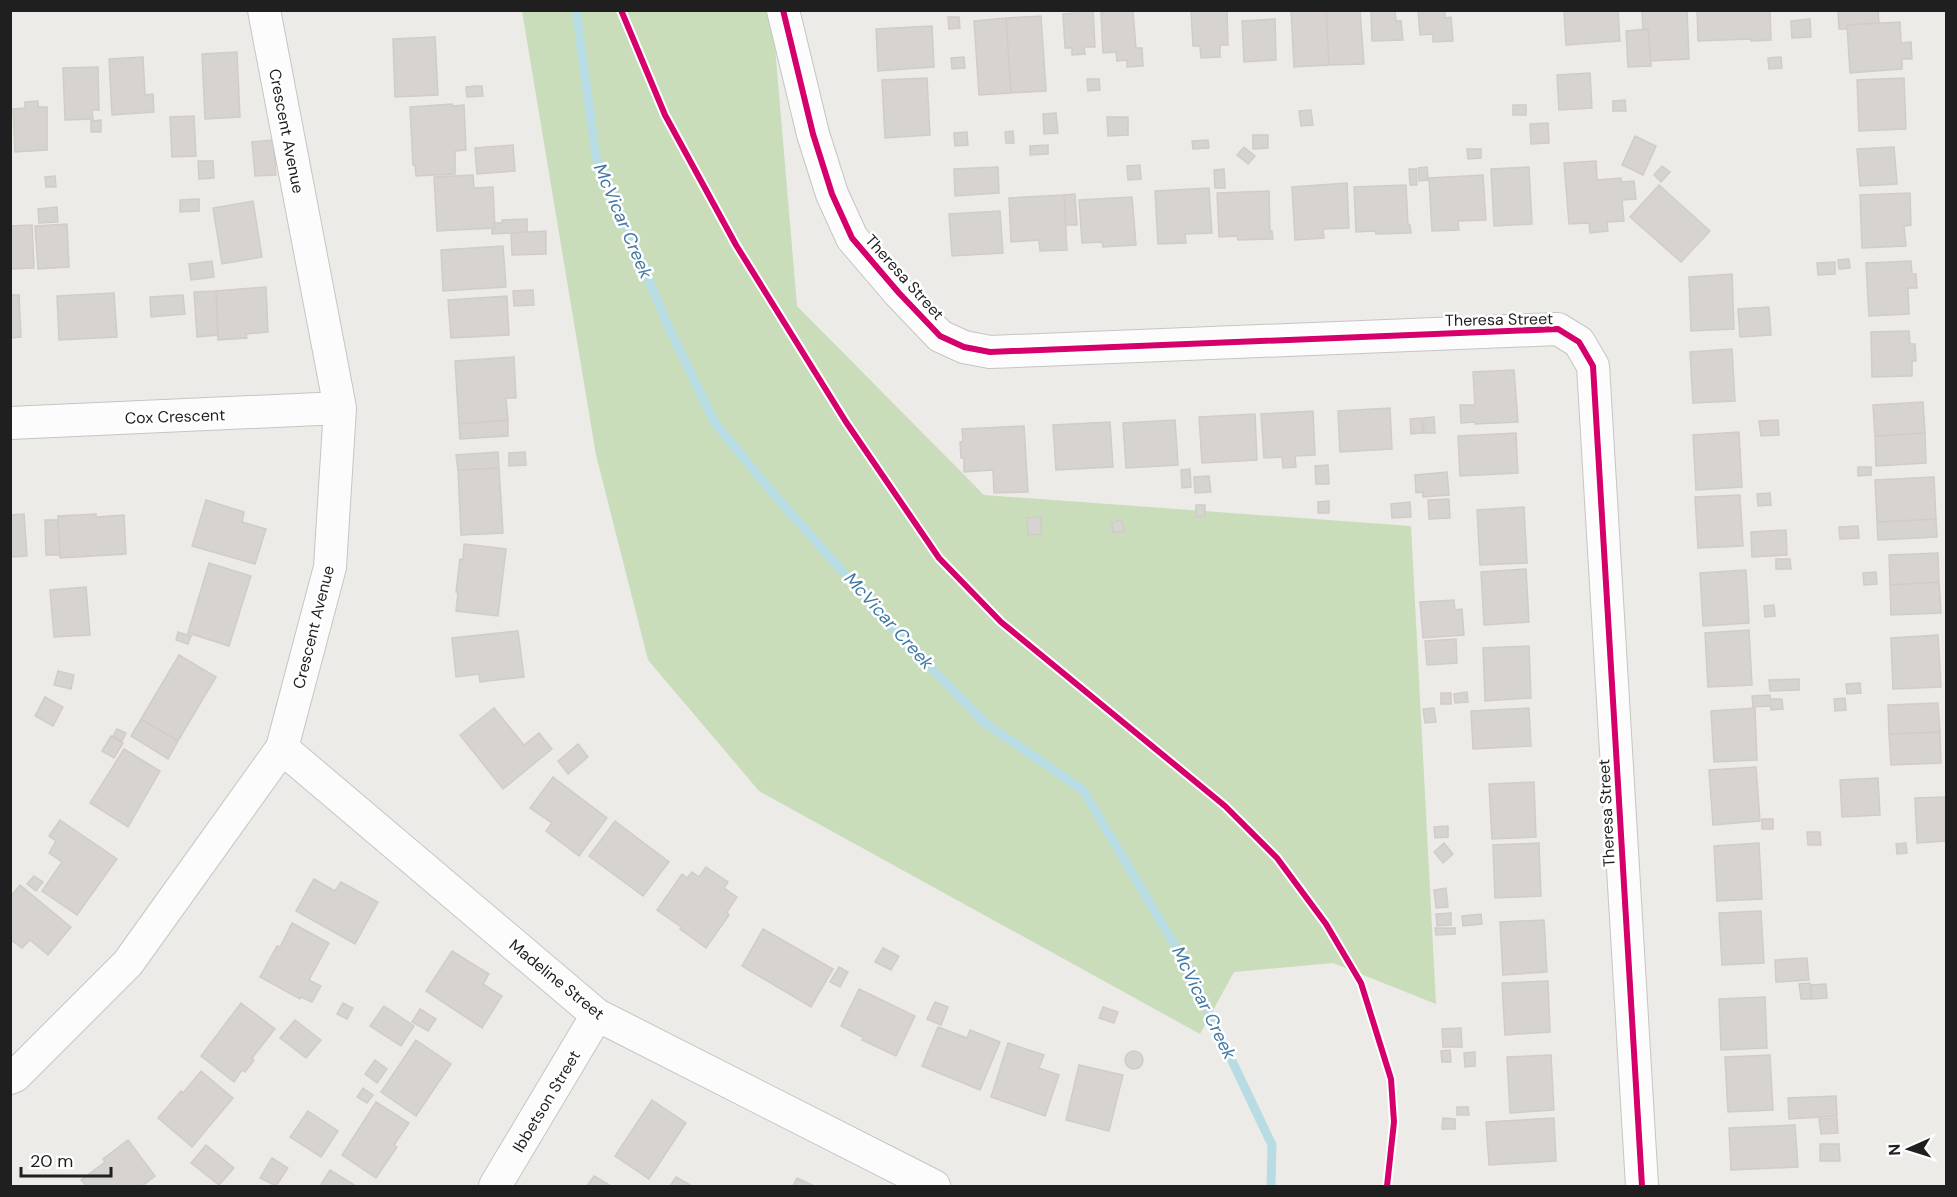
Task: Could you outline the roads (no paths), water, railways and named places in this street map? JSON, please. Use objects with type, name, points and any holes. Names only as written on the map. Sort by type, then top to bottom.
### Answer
[{"type":"street","name":"Crescent Avenue","points":[[12,1076],[128,963],[282,748],[330,567],[340,408],[264,10]]},
{"type":"street","name":"Theresa Street","points":[[783,10],[813,134],[832,194],[852,238],[940,336],[964,347],[990,352],[1558,329],[1579,342],[1593,366],[1642,1186]]},
{"type":"street","name":"Cox Crescent","points":[[10,423],[340,408]]},
{"type":"street","name":"Madeline Street","points":[[282,748],[597,1015],[934,1186]]},
{"type":"street","name":"Ibbetson Street","points":[[495,1186],[597,1015]]},
{"type":"waterway","name":"McVicar Creek","points":[[576,10],[596,157],[670,330],[715,423],[772,492],[899,635],[985,723],[1083,790],[1186,964],[1272,1145],[1271,1186]]}]
